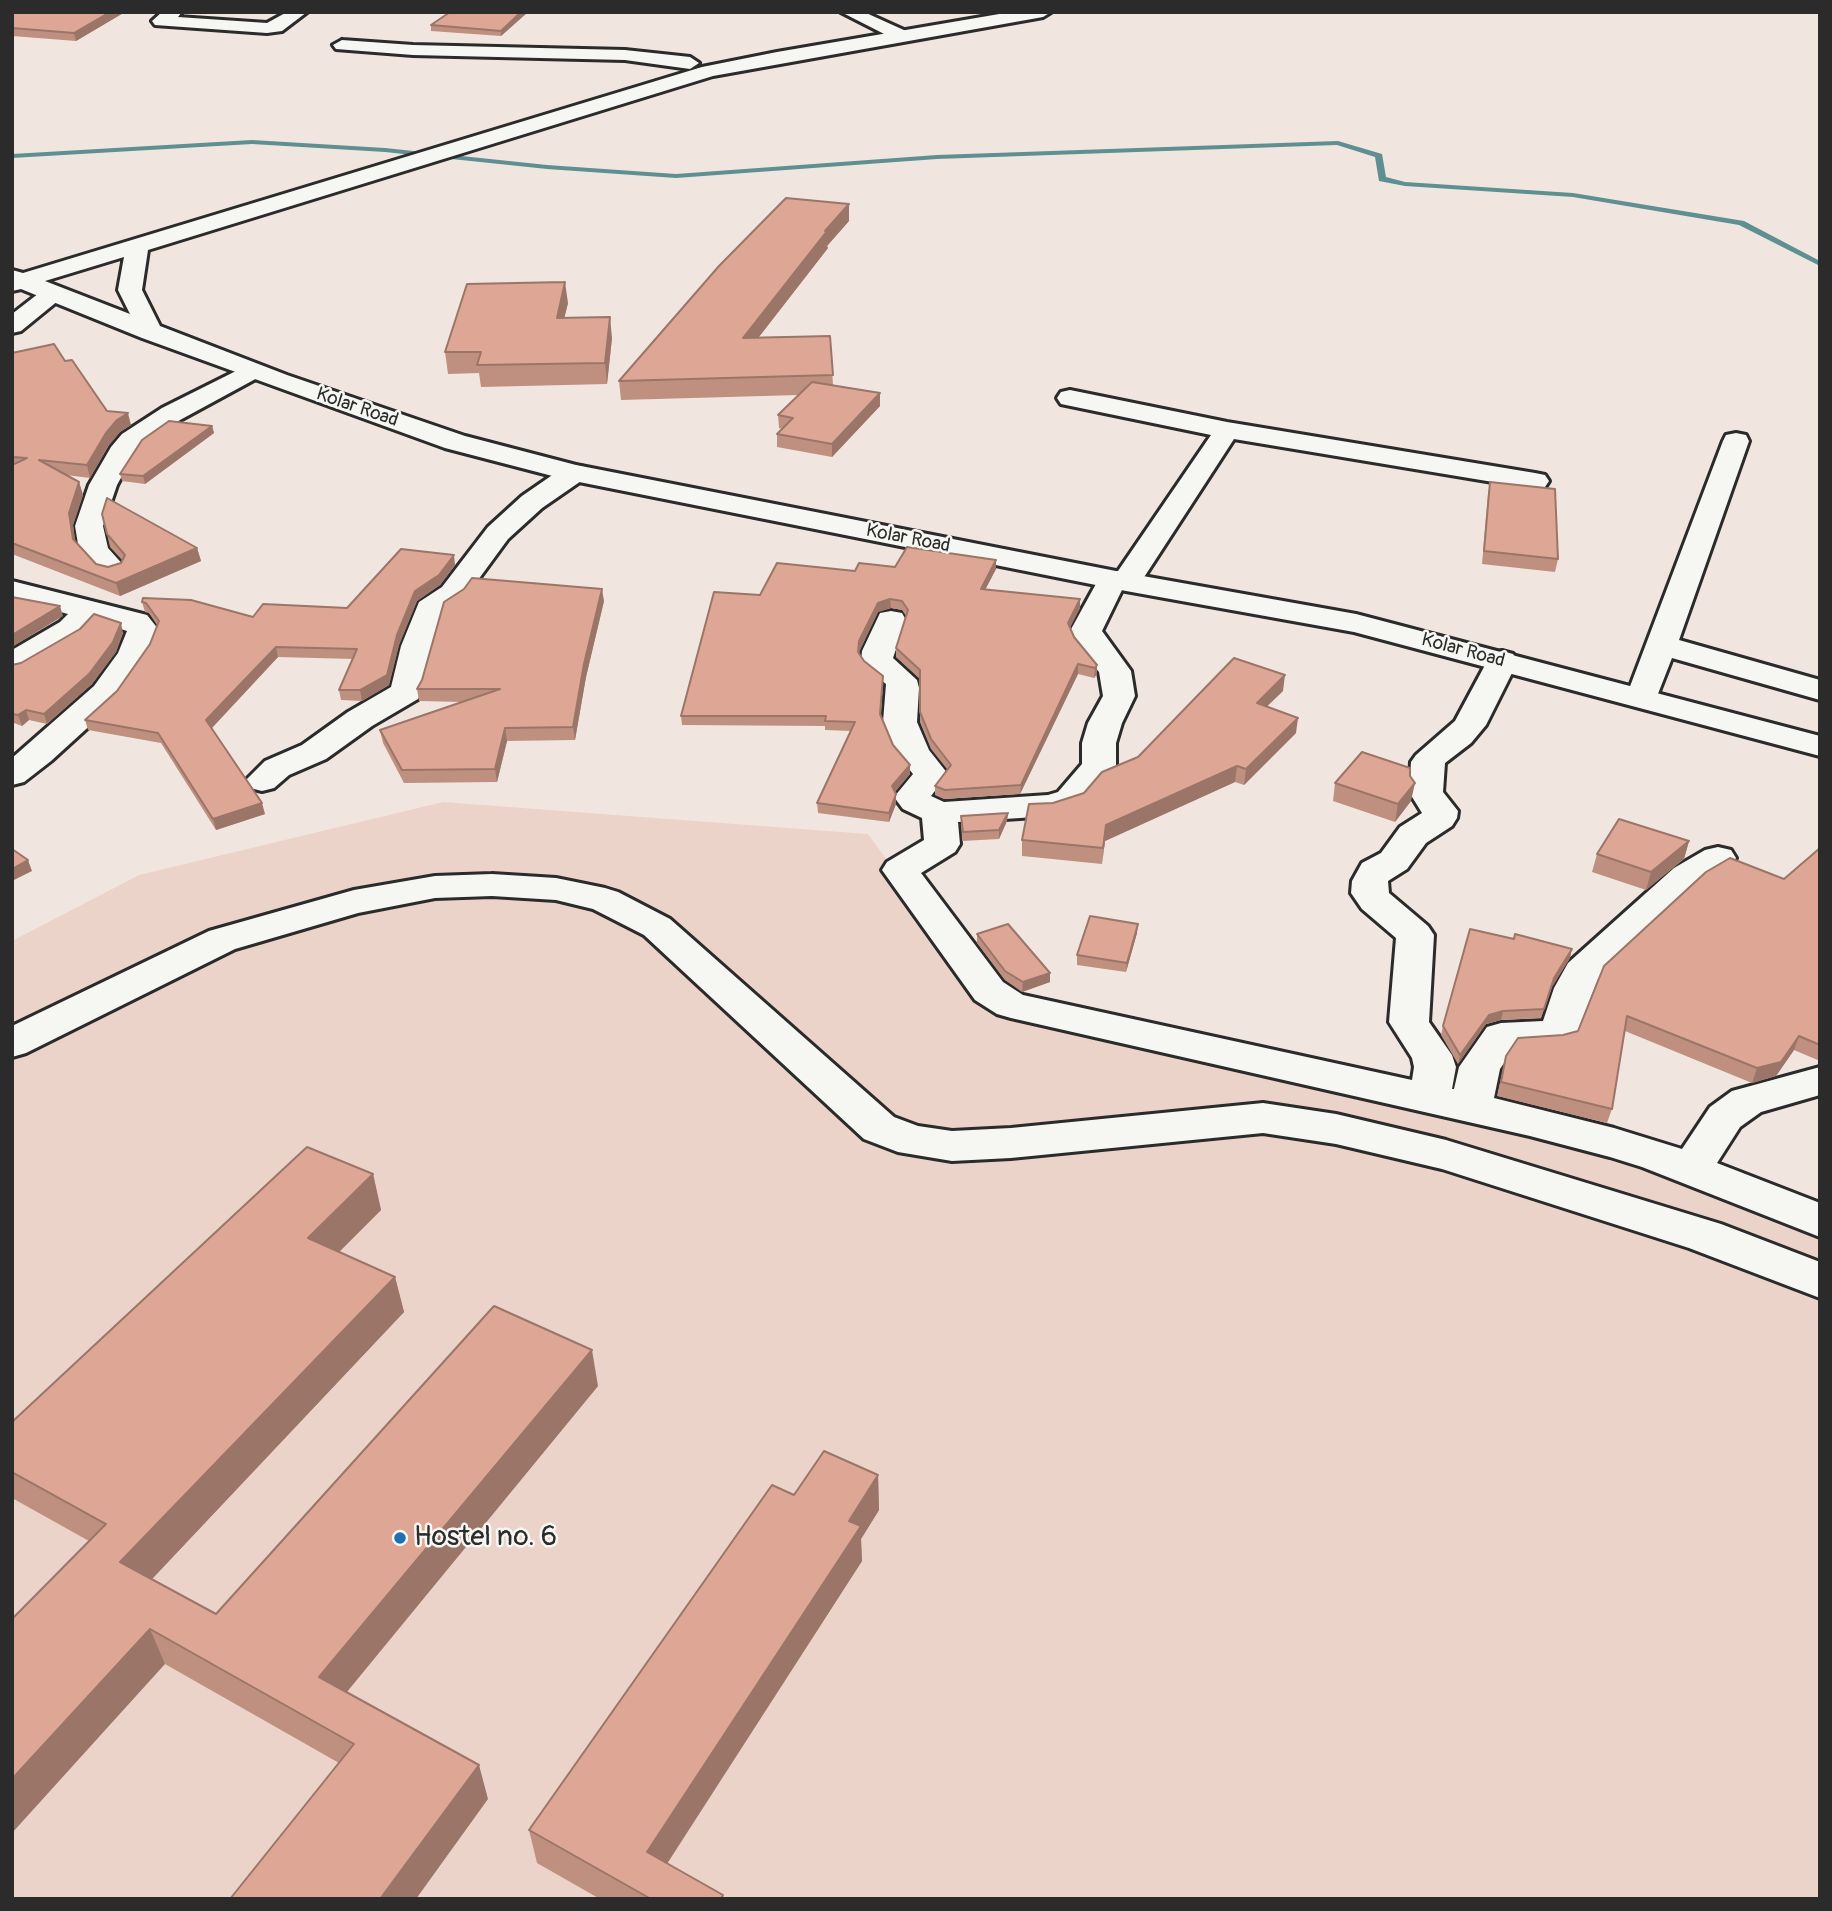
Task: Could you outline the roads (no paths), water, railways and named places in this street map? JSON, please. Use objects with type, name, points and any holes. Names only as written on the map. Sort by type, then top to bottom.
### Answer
[{"type":"street","points":[[174,12],[160,21],[267,28],[276,27],[299,12]]},
{"type":"street","points":[[849,12],[900,35]]},
{"type":"street","points":[[14,277],[110,242],[558,98],[690,63],[965,12]]},
{"type":"street","points":[[14,277],[137,248],[393,166],[709,71],[900,35],[1043,12]]},
{"type":"street","points":[[342,45],[412,50],[625,55],[690,63]]},
{"type":"street","points":[[137,248],[130,290],[151,333]]},
{"type":"street","name":"Kolar Road","points":[[14,277],[51,295],[151,333],[455,442],[574,472],[1120,580],[1356,623],[1820,746]]},
{"type":"street","points":[[12,326],[51,295]]},
{"type":"street","points":[[111,568],[94,550],[89,526],[103,485],[121,453],[132,440],[171,414],[252,370]]},
{"type":"street","points":[[1070,398],[1227,430],[1535,481]]},
{"type":"street","points":[[891,620],[877,661],[901,680],[903,688],[900,722],[913,753],[931,774],[911,797],[915,802],[939,814],[1051,805],[1070,799],[1098,766],[1098,743],[1104,723],[1119,696],[1115,671],[1087,637],[1086,631],[1227,430]]},
{"type":"street","points":[[1643,697],[1736,441]]},
{"type":"street","points":[[261,781],[277,768],[314,752],[360,719],[406,692],[417,646],[430,609],[453,593],[498,533],[532,502],[574,472]]},
{"type":"street","points":[[12,590],[141,625],[141,638],[106,693],[12,775]]},
{"type":"street","points":[[12,664],[71,629],[88,611]]},
{"type":"street","points":[[1661,645],[1820,690]]},
{"type":"street","points":[[1429,1098],[1435,1068],[1432,1055],[1409,1022],[1415,935],[1375,901],[1370,893],[1370,881],[1375,871],[1394,861],[1413,835],[1439,818],[1440,811],[1428,799],[1426,792],[1428,762],[1469,725],[1502,661]]},
{"type":"street","points":[[939,814],[942,844],[902,867],[901,873],[989,991],[1011,1005],[1429,1098],[1614,1143],[1657,1156],[1820,1221]]},
{"type":"street","points":[[1471,1108],[1480,1067],[1501,1037],[1559,1033],[1582,972],[1687,876],[1718,858]]},
{"type":"street","points":[[12,1043],[222,940],[314,913],[354,902],[435,887],[556,889],[606,900],[657,927],[879,1128],[913,1141],[952,1146],[1011,1143],[1263,1118],[1324,1127],[1446,1155],[1705,1236],[1820,1281]]},
{"type":"street","points":[[1690,1170],[1725,1116],[1747,1101],[1820,1081]]},
{"type":"waterway","points":[[12,156],[252,142],[385,150],[547,167],[676,176],[937,157],[1338,143],[1379,156],[1382,179],[1405,184],[1573,195],[1741,223],[1820,264]]},
{"type":"place","name":"Hostel no. 6","points":[[400,1538]]}]
